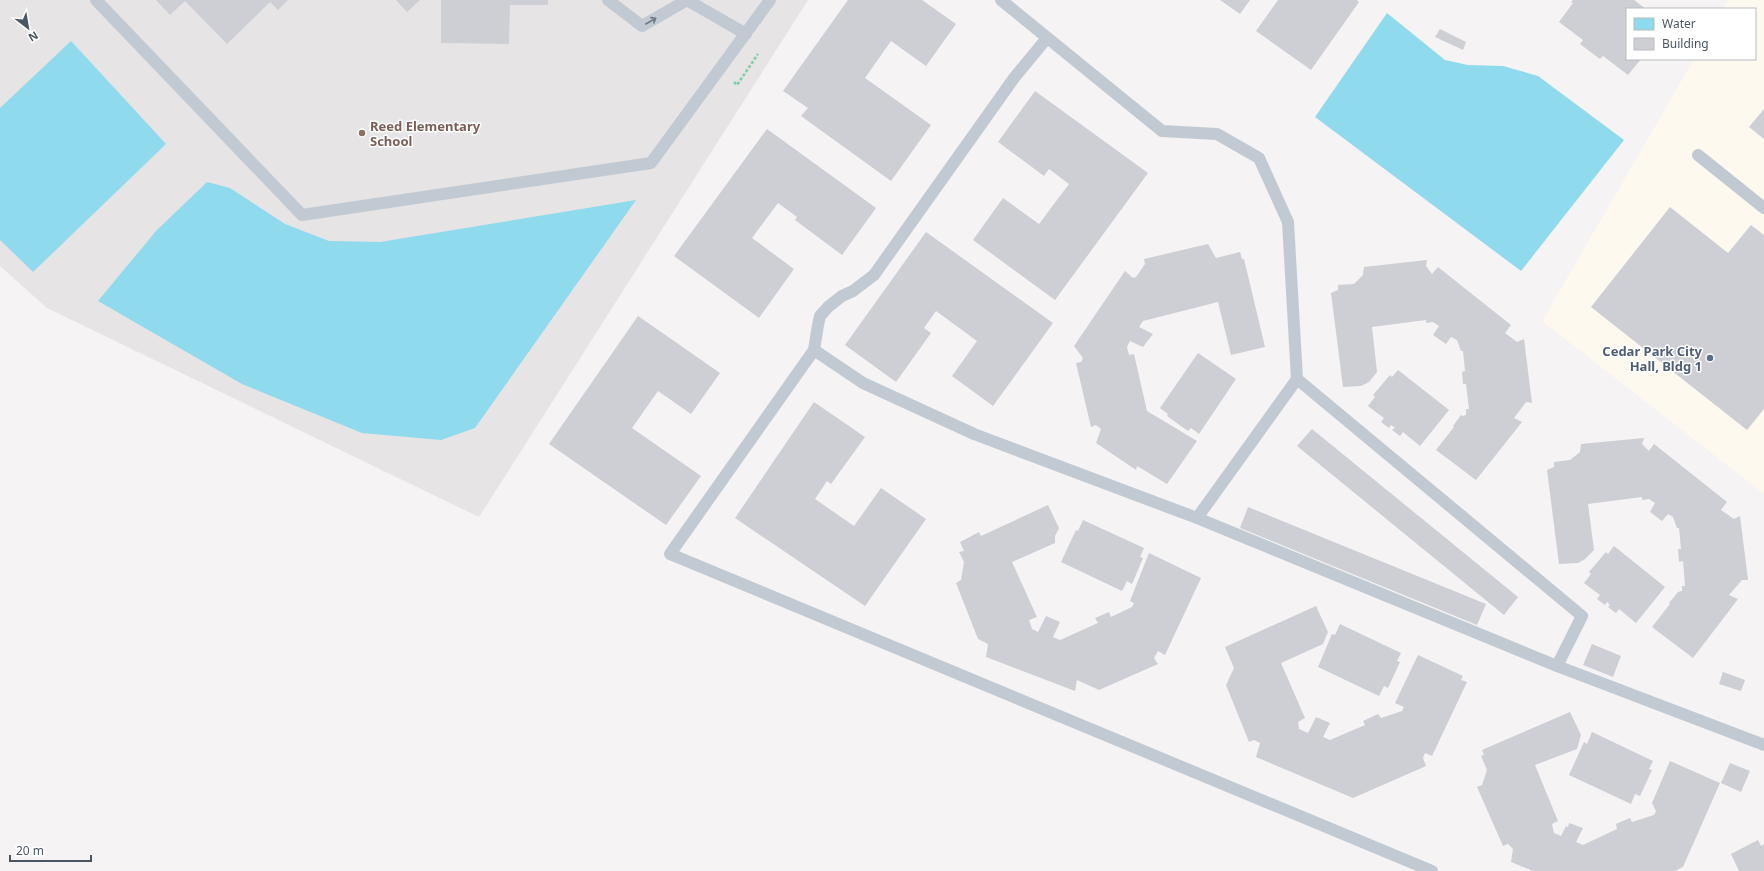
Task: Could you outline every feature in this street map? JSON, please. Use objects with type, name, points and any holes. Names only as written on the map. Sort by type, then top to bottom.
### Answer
[{"type":"lane","points":[[96,0],[302,215],[651,163],[770,0]]},
{"type":"lane","points":[[608,0],[642,26],[687,0],[746,34]]},
{"type":"lane","points":[[1001,0],[1162,131],[1217,134],[1259,158],[1288,222],[1297,379],[1197,518]]},
{"type":"lane","points":[[1047,38],[1010,85],[874,275],[854,291],[842,296],[828,306],[820,316],[814,350],[670,554],[1432,871]]},
{"type":"lane","points":[[1698,155],[1764,208]]},
{"type":"lane","points":[[814,350],[863,383],[974,434],[1197,518],[1557,666],[1764,745]]},
{"type":"lane","points":[[1297,379],[1582,616],[1557,666]]},
{"type":"shaded area","name":"Reed Elementary School","points":[[0,0],[808,0],[479,517],[47,308],[0,266]]},
{"type":"shaded area","points":[[1728,0],[1764,0],[1764,494],[1542,321],[1693,60],[1756,60],[1756,8],[1724,8]]},
{"type":"water","points":[[1387,13],[1445,60],[1468,65],[1503,66],[1538,76],[1624,140],[1521,271],[1315,117]]},
{"type":"water","points":[[71,41],[166,144],[33,272],[0,240],[0,108]]},
{"type":"water","points":[[207,182],[230,188],[285,224],[329,241],[380,242],[636,200],[475,428],[441,440],[362,433],[242,384],[98,301],[156,231]]},
{"type":"building","points":[[156,0],[288,0],[278,10],[270,2],[227,44],[185,1],[170,15]]},
{"type":"building","points":[[396,0],[420,0],[407,12]]},
{"type":"building","points":[[441,0],[548,0],[548,5],[510,5],[509,44],[441,43]]},
{"type":"building","points":[[848,0],[922,0],[956,24],[926,66],[891,41],[865,78],[931,125],[891,181],[801,116],[808,108],[783,91]]},
{"type":"building","points":[[1220,0],[1250,0],[1240,14]]},
{"type":"building","points":[[1278,0],[1357,0],[1359,2],[1311,70],[1256,31]]},
{"type":"building","points":[[1573,0],[1634,0],[1645,8],[1626,8],[1626,60],[1640,60],[1628,75],[1603,56],[1600,59],[1580,44],[1583,40],[1559,22],[1573,3],[1571,2]]},
{"type":"building","points":[[1440,29],[1466,42],[1463,50],[1435,37]]},
{"type":"building","points":[[1035,91],[1148,173],[1055,300],[973,240],[1003,198],[1039,224],[1069,184],[1049,169],[1044,176],[998,142]]},
{"type":"building","points":[[1764,109],[1764,139],[1749,127]]},
{"type":"building","points":[[767,129],[876,208],[842,255],[795,220],[797,217],[778,203],[752,238],[794,269],[759,318],[674,256]]},
{"type":"building","name":"Cedar Park City Hall, Bldg 1","points":[[1670,207],[1728,253],[1751,225],[1764,235],[1764,409],[1747,430],[1591,307]]},
{"type":"building","points":[[926,232],[1053,323],[993,406],[952,376],[977,341],[936,311],[924,328],[931,333],[896,382],[845,345]]},
{"type":"building","points":[[1208,244],[1216,258],[1240,252],[1242,259],[1244,259],[1265,347],[1231,355],[1218,302],[1143,321],[1139,327],[1153,334],[1143,347],[1130,341],[1127,347],[1129,355],[1134,354],[1147,411],[1197,441],[1167,484],[1137,466],[1136,470],[1096,443],[1101,429],[1096,425],[1091,427],[1076,363],[1081,362],[1083,358],[1074,346],[1125,271],[1133,278],[1136,277],[1145,264],[1144,259]]},
{"type":"building","points":[[1427,260],[1426,266],[1432,274],[1438,267],[1511,325],[1505,333],[1517,342],[1524,339],[1532,403],[1526,402],[1514,418],[1522,422],[1476,480],[1436,450],[1454,427],[1453,426],[1461,415],[1466,415],[1466,409],[1469,409],[1466,384],[1463,384],[1462,372],[1465,371],[1463,351],[1461,351],[1457,340],[1451,337],[1446,344],[1433,335],[1439,326],[1433,322],[1426,323],[1426,320],[1372,327],[1377,372],[1369,382],[1361,386],[1343,387],[1331,293],[1338,290],[1338,285],[1354,284],[1363,275],[1364,267]]},
{"type":"building","points":[[638,316],[720,373],[691,414],[658,391],[632,428],[701,476],[666,525],[549,444]]},
{"type":"building","points":[[1198,353],[1236,379],[1199,434],[1191,428],[1188,431],[1167,416],[1168,414],[1160,408]]},
{"type":"building","points":[[1398,370],[1449,410],[1420,446],[1403,432],[1400,436],[1392,430],[1395,428],[1391,425],[1389,428],[1381,422],[1384,418],[1368,406],[1375,397],[1373,395],[1390,375],[1392,377]]},
{"type":"building","points":[[814,402],[865,437],[831,484],[827,481],[815,499],[854,526],[881,488],[926,519],[865,606],[735,518]]},
{"type":"building","points":[[1312,429],[1518,597],[1504,615],[1297,446]]},
{"type":"building","points":[[1644,438],[1642,444],[1649,451],[1654,444],[1727,502],[1721,510],[1734,519],[1740,516],[1748,580],[1742,580],[1729,595],[1738,599],[1693,658],[1652,627],[1678,592],[1682,591],[1682,586],[1685,586],[1683,561],[1679,562],[1678,549],[1681,549],[1679,528],[1677,528],[1673,517],[1668,514],[1662,521],[1650,512],[1655,503],[1649,499],[1642,500],[1642,497],[1588,504],[1594,550],[1585,559],[1578,563],[1559,564],[1547,470],[1554,467],[1554,462],[1570,460],[1580,452],[1581,444]]},
{"type":"building","points":[[1048,505],[1059,528],[1055,536],[1055,543],[1012,562],[1037,617],[1029,620],[1032,629],[1038,632],[1046,616],[1060,622],[1053,637],[1060,640],[1098,623],[1095,618],[1109,612],[1111,617],[1132,607],[1134,603],[1130,601],[1149,553],[1201,578],[1165,655],[1158,651],[1154,658],[1158,664],[1099,690],[1077,680],[1075,691],[986,657],[988,644],[978,639],[956,583],[961,580],[964,562],[959,552],[964,551],[960,542],[979,532],[981,536]]},
{"type":"building","points":[[1248,507],[1486,604],[1477,625],[1240,528]]},
{"type":"building","points":[[1083,520],[1144,548],[1140,557],[1143,558],[1132,584],[1127,581],[1122,591],[1061,562],[1076,530],[1078,531]]},
{"type":"building","points":[[1614,546],[1665,587],[1636,623],[1619,609],[1616,613],[1608,607],[1610,605],[1607,602],[1605,605],[1597,599],[1600,595],[1584,583],[1591,574],[1589,572],[1606,552],[1608,554]]},
{"type":"building","points":[[1316,606],[1328,632],[1323,644],[1281,663],[1305,718],[1298,722],[1299,729],[1308,733],[1316,717],[1330,723],[1323,737],[1330,740],[1365,725],[1363,721],[1378,714],[1381,718],[1402,711],[1404,707],[1395,703],[1418,655],[1463,676],[1461,680],[1467,682],[1432,756],[1425,753],[1423,758],[1426,766],[1353,798],[1256,757],[1260,743],[1254,740],[1249,742],[1226,685],[1234,668],[1225,647]]},
{"type":"building","points":[[1340,624],[1401,653],[1397,661],[1400,662],[1388,688],[1384,686],[1379,696],[1318,667],[1332,634],[1335,635]]},
{"type":"building","points":[[1592,644],[1621,656],[1613,677],[1583,665]]},
{"type":"building","points":[[1723,672],[1745,680],[1741,691],[1719,684]]},
{"type":"building","points":[[1570,712],[1581,735],[1577,749],[1535,765],[1558,821],[1552,824],[1554,833],[1561,836],[1566,826],[1568,827],[1569,823],[1583,828],[1576,842],[1583,845],[1617,829],[1616,824],[1630,818],[1632,822],[1654,815],[1656,811],[1652,803],[1670,761],[1720,783],[1683,867],[1675,871],[1533,871],[1511,862],[1513,849],[1508,844],[1503,846],[1477,787],[1482,785],[1487,770],[1481,756],[1484,755],[1482,750]]},
{"type":"building","points":[[1592,732],[1653,761],[1649,769],[1652,770],[1640,796],[1635,794],[1631,804],[1569,775],[1584,742],[1587,744]]},
{"type":"building","points":[[1730,763],[1750,771],[1741,792],[1721,783]]},
{"type":"building","points":[[1758,840],[1761,846],[1764,844],[1764,871],[1739,871],[1731,854]]},
{"type":"place","name":"Reed Elementary School","points":[[362,133]]},
{"type":"place","name":"Cedar Park City Hall, Bldg 1","points":[[1710,358]]}]
